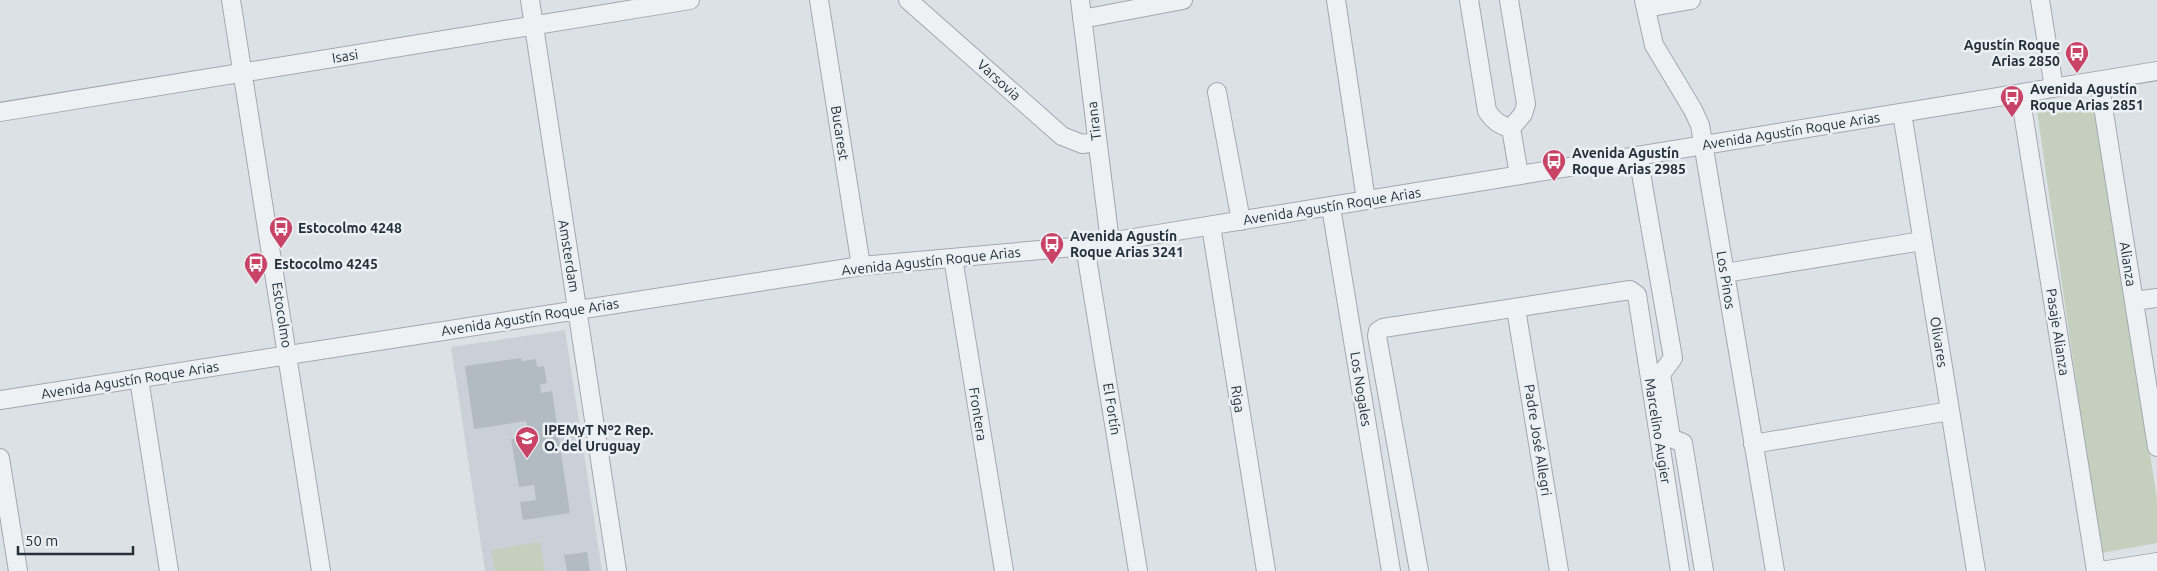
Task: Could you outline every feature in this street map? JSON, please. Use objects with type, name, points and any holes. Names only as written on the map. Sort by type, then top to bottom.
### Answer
[{"type":"street","name":"Estocolmo","points":[[231,0],[321,571]]},
{"type":"street","name":"Amsterdam","points":[[530,0],[616,571]]},
{"type":"street","name":"Isasi","points":[[0,112],[690,0]]},
{"type":"street","name":"Bucarest","points":[[819,0],[861,266]]},
{"type":"street","name":"Varsovia","points":[[908,0],[1062,136],[1082,144],[1097,142]]},
{"type":"street","name":"Tirana","points":[[1080,0],[1110,242]]},
{"type":"street","points":[[1082,19],[1183,0]]},
{"type":"street","points":[[1336,0],[1366,200]]},
{"type":"street","points":[[1469,0],[1487,111],[1493,120],[1502,126],[1511,128]]},
{"type":"street","points":[[1509,0],[1526,104],[1523,114],[1511,128]]},
{"type":"street","points":[[1645,4],[1691,0]]},
{"type":"street","points":[[2040,0],[2054,88]]},
{"type":"street","name":"Los Pinos","points":[[1645,4],[1654,45],[1700,125],[1775,571]]},
{"type":"street","name":"Avenida Agustín Roque Arias","points":[[0,400],[861,266],[1085,246],[2157,71]]},
{"type":"street","name":"Alianza","points":[[2099,81],[2157,447]]},
{"type":"street","points":[[1217,92],[1241,221]]},
{"type":"street","name":"Pasaje Alianza","points":[[2020,94],[2096,571]]},
{"type":"street","name":"Olivares","points":[[1902,113],[1976,571]]},
{"type":"street","points":[[1511,128],[1519,175]]},
{"type":"street","points":[[1638,156],[1673,358],[1661,374],[1671,438],[1683,443],[1704,571]]},
{"type":"street","name":"Los Nogales","points":[[1331,207],[1391,571]]},
{"type":"street","name":"Riga","points":[[1211,226],[1266,571]]},
{"type":"street","points":[[1725,272],[1922,241]]},
{"type":"street","name":"El Fortín","points":[[1085,246],[1138,571]]},
{"type":"street","name":"Frontera","points":[[953,258],[1004,571]]},
{"type":"street","name":"Marcelino Augier","points":[[1516,309],[1630,290],[1637,295],[1680,571]]},
{"type":"street","points":[[2134,301],[2157,298]]},
{"type":"street","points":[[1419,571],[1377,336],[1378,331],[1383,328],[1516,309]]},
{"type":"street","name":"Padre José Allegri","points":[[1516,309],[1559,571]]},
{"type":"street","points":[[139,379],[169,571]]},
{"type":"street","points":[[1753,444],[1950,411]]},
{"type":"street","points":[[0,458],[18,571]]},
{"type":"street","points":[[2100,571],[2157,562]]},
{"type":"shaded area","name":"IPEMyT Nº2 Rep. O. del Uruguay","points":[[565,330],[602,571],[485,571],[451,347]]},
{"type":"green space","points":[[2097,104],[2157,500],[2157,543],[2101,553],[2037,111]]},
{"type":"green space","points":[[540,542],[545,571],[495,571],[491,550]]},
{"type":"building","points":[[521,358],[522,361],[536,359],[537,367],[544,366],[547,383],[540,385],[541,393],[552,391],[570,513],[523,520],[520,502],[536,500],[534,485],[519,487],[511,439],[529,437],[526,421],[474,429],[465,366]]},
{"type":"building","points":[[587,552],[590,571],[567,571],[564,555]]},
{"type":"place","name":"Agustín Roque Arias 2850","points":[[2077,74]]},
{"type":"place","name":"Avenida Agustín Roque Arias 2851","points":[[2012,118]]},
{"type":"place","name":"Avenida Agustín Roque Arias 2985","points":[[1554,182]]},
{"type":"place","name":"Estocolmo 4248","points":[[281,249]]},
{"type":"place","name":"Avenida Agustín Roque Arias 3241","points":[[1052,265]]},
{"type":"place","name":"Estocolmo 4245","points":[[256,285]]},
{"type":"place","name":"IPEMyT Nº2 Rep. O. del Uruguay","points":[[527,459]]}]
